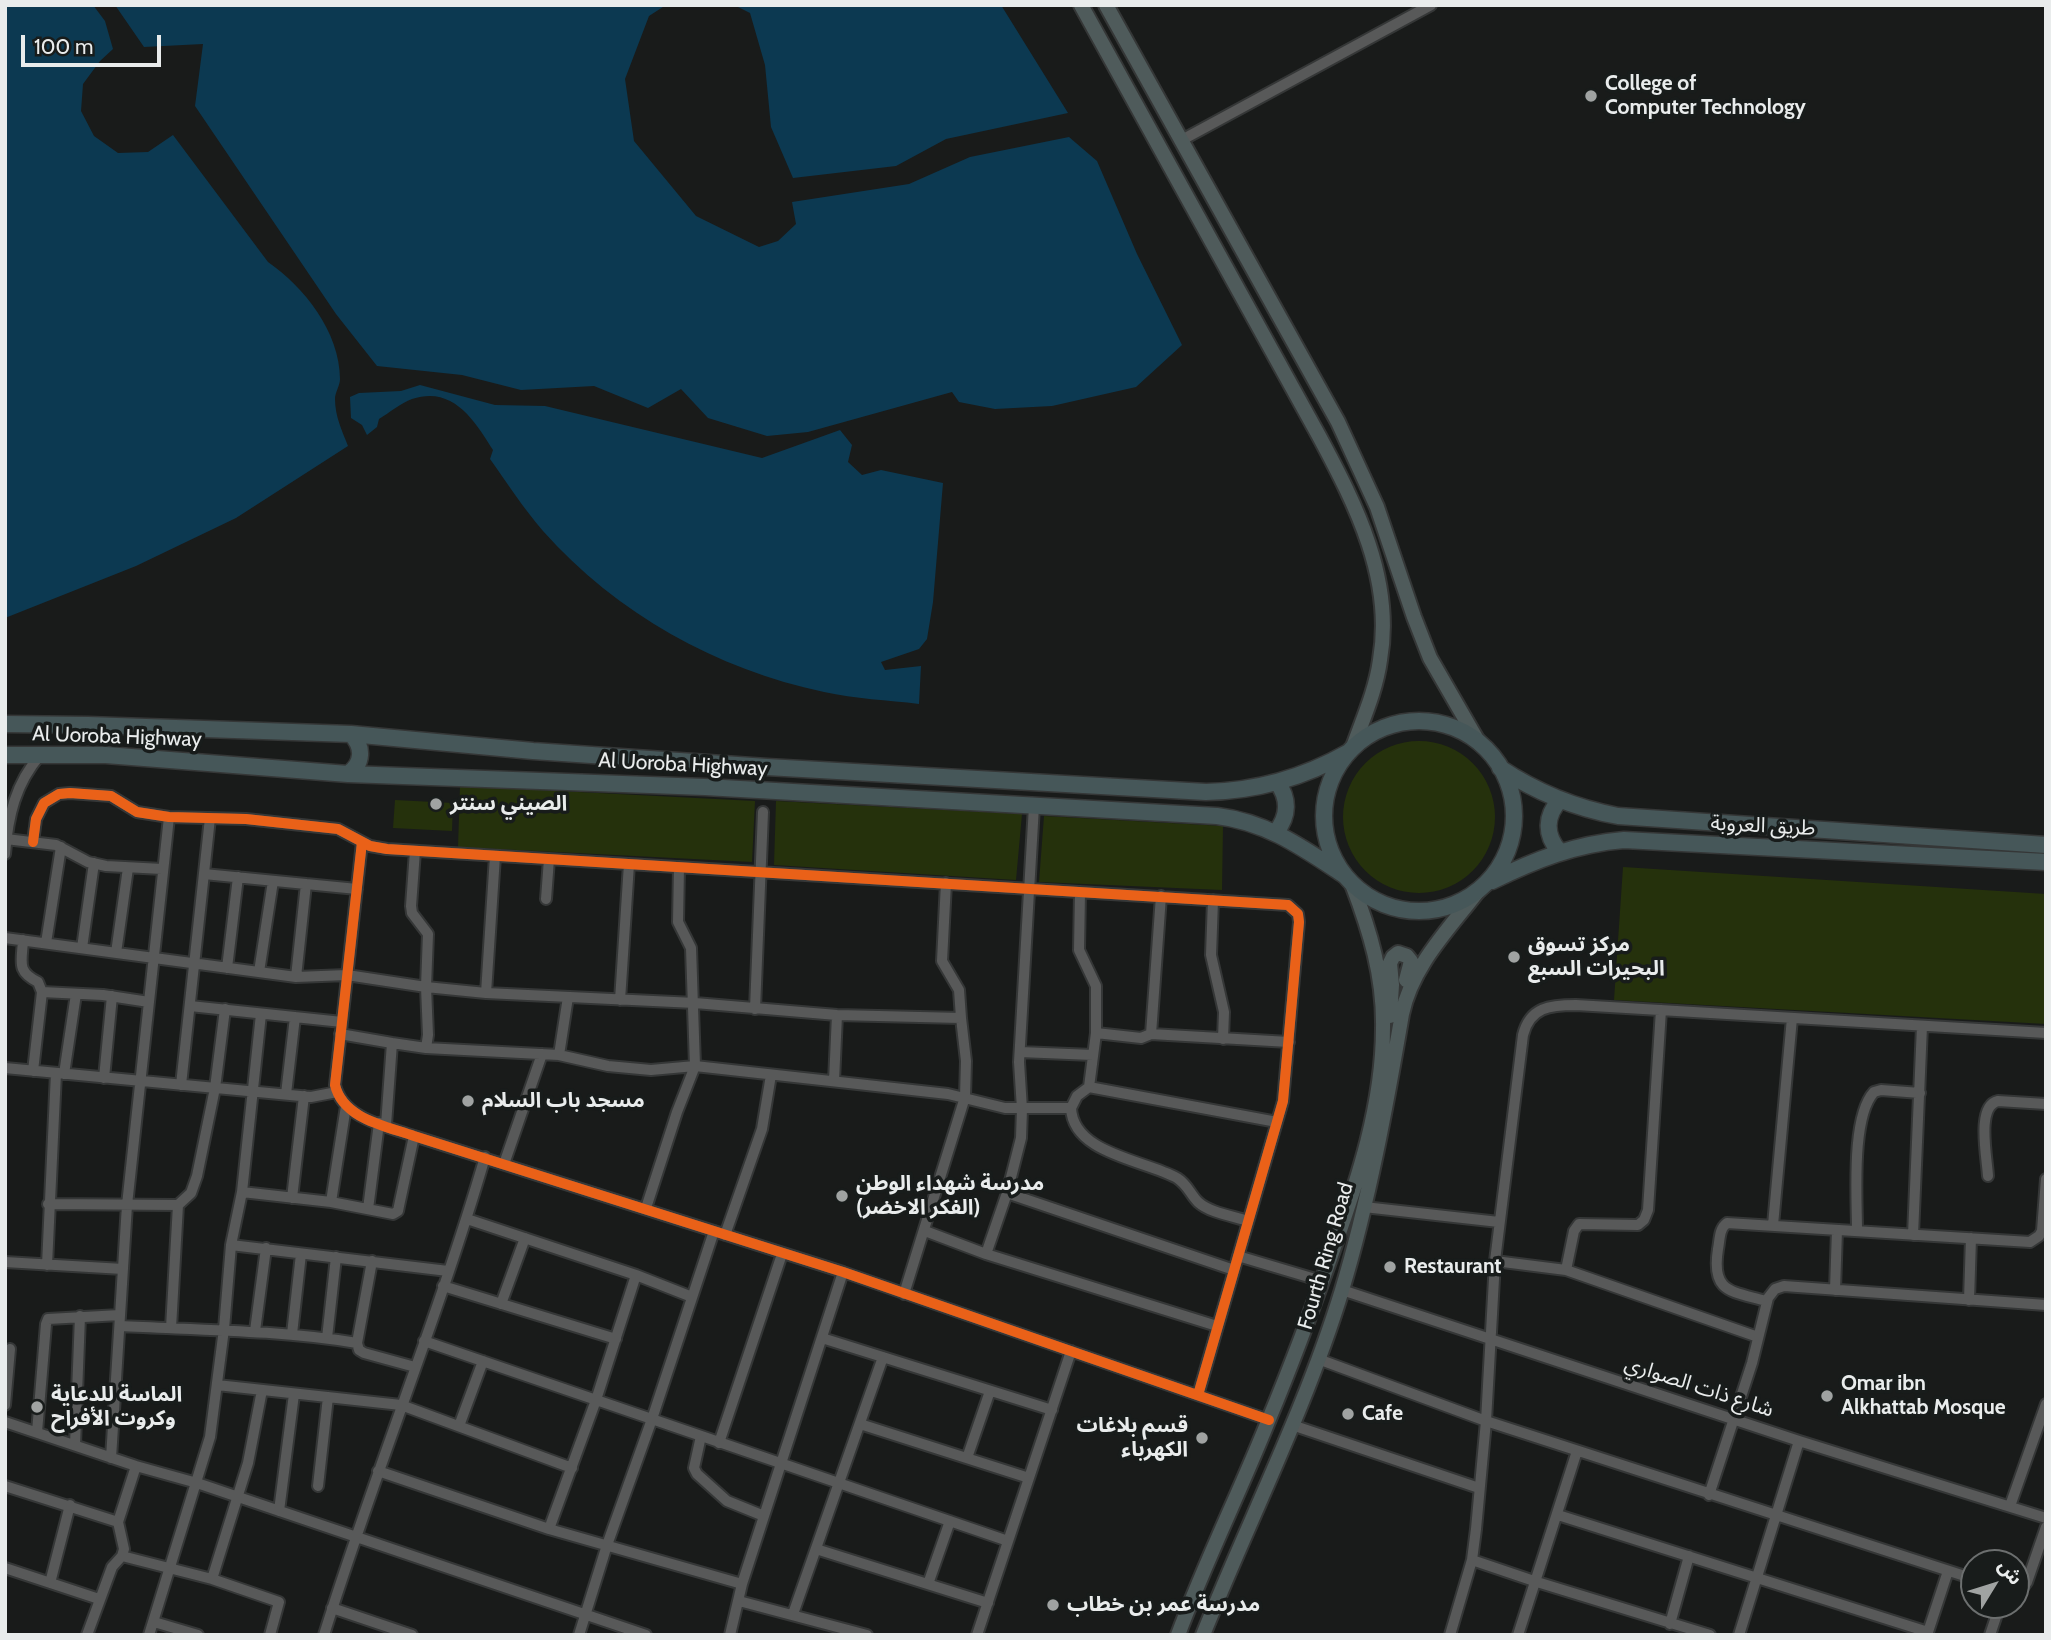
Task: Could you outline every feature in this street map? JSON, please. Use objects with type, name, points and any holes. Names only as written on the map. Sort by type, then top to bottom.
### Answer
[{"type":"highway","points":[[1420,721],[1451,727],[1479,743],[1500,768],[1512,800],[1512,834],[1500,865],[1482,887],[1448,907],[1414,911],[1380,903],[1348,879],[1328,846],[1324,813],[1331,780],[1351,750],[1370,734],[1389,726],[1420,721]]},
{"type":"highway","name":"Al Uoroba Highway","points":[[5,724],[351,734],[521,750],[741,765],[1192,791],[1235,790],[1277,782],[1314,769],[1351,750]]},
{"type":"highway","points":[[348,774],[356,767],[361,752],[358,742],[351,734]]},
{"type":"highway","name":"Al Uoroba Highway","points":[[5,755],[143,757],[348,774],[705,787],[1217,816],[1253,823],[1276,832],[1348,879]]},
{"type":"highway","name":"طريق العروبة","points":[[1500,768],[1560,800],[1633,818],[2046,845]]},
{"type":"highway","points":[[1276,832],[1283,822],[1286,804],[1277,782]]},
{"type":"highway","points":[[1559,851],[1552,842],[1548,825],[1560,800]]},
{"type":"highway","name":"طريق العروبة","points":[[1482,887],[1559,851],[1607,841],[1640,840],[2046,862]]},
{"type":"main road","points":[[1081,5],[1325,447],[1372,554],[1381,594],[1382,648],[1374,688],[1351,750]]},
{"type":"main road","points":[[1106,5],[1352,450],[1381,517],[1430,658],[1479,743]]},
{"type":"main road","name":"Fourth Ring Road","points":[[1178,1635],[1269,1420],[1322,1281],[1352,1195],[1367,1138],[1379,1079],[1383,1010],[1376,958],[1348,879]]},
{"type":"main road","name":"Fourth Ring Road","points":[[1203,1635],[1292,1425],[1342,1290],[1364,1207],[1404,1006],[1417,972],[1482,887]]},
{"type":"main road","points":[[1383,1044],[1391,1005],[1390,963],[1395,954],[1401,953],[1411,961],[1403,992],[1404,1006]]},
{"type":"street","points":[[1180,141],[1432,5]]},
{"type":"street","points":[[5,854],[9,816],[15,794],[26,772],[41,754]]},
{"type":"street","points":[[33,842],[40,808],[53,796],[64,793],[111,796],[137,812],[169,817],[246,818],[333,829],[348,832],[362,842],[380,849],[1161,896],[1283,904],[1292,907],[1300,922],[1284,1090],[1198,1395]]},
{"type":"street","points":[[986,1255],[1007,1193],[1021,1138],[1020,1052],[1027,888],[1034,806]]},
{"type":"street","points":[[755,1009],[763,812]]},
{"type":"street","points":[[111,1458],[127,1205],[169,817]]},
{"type":"street","points":[[181,1084],[210,818]]},
{"type":"street","points":[[6,839],[61,847],[94,863],[162,869]]},
{"type":"street","points":[[362,842],[335,1086],[346,1106],[357,1114],[414,1136],[843,1272],[1269,1420]]},
{"type":"street","points":[[46,943],[61,847]]},
{"type":"street","points":[[415,851],[412,913],[428,934],[426,1048]]},
{"type":"street","points":[[486,993],[495,856]]},
{"type":"street","points":[[546,900],[549,859]]},
{"type":"street","points":[[82,948],[94,863]]},
{"type":"street","points":[[620,1000],[629,864]]},
{"type":"street","points":[[116,953],[128,867]]},
{"type":"street","points":[[646,1208],[695,1066],[695,1003],[691,948],[678,922],[679,867]]},
{"type":"street","points":[[204,874],[357,889]]},
{"type":"street","points":[[227,968],[239,877]]},
{"type":"street","points":[[259,972],[273,881]]},
{"type":"street","points":[[904,1294],[965,1097],[966,1061],[959,990],[942,961],[946,883]]},
{"type":"street","points":[[296,977],[306,884]]},
{"type":"street","points":[[1080,892],[1079,950],[1094,979],[1096,1033],[1089,1087],[1077,1096],[1071,1108],[1075,1125],[1093,1144],[1176,1178],[1191,1189],[1200,1204],[1248,1221]]},
{"type":"street","points":[[1151,1034],[1161,896]]},
{"type":"street","points":[[1213,900],[1211,955],[1224,1012],[1223,1039]]},
{"type":"street","points":[[5,938],[296,977],[347,975],[486,993],[695,1003],[837,1015],[961,1018]]},
{"type":"street","points":[[23,940],[22,970],[26,976],[38,982],[42,992],[33,1071]]},
{"type":"street","points":[[42,992],[112,996],[149,1002]]},
{"type":"street","points":[[47,1265],[48,1204],[60,1073],[76,994]]},
{"type":"street","points":[[104,1078],[112,996]]},
{"type":"street","points":[[559,1055],[568,997]]},
{"type":"street","points":[[1450,1635],[1472,1560],[1486,1421],[1489,1337],[1499,1223],[1523,1035],[1530,1018],[1536,1012],[1552,1005],[2046,1033]]},
{"type":"street","points":[[190,1006],[342,1022]]},
{"type":"street","points":[[48,1204],[178,1205],[185,1200],[195,1185],[215,1088],[225,1009]]},
{"type":"street","points":[[1566,1270],[1574,1231],[1579,1224],[1638,1225],[1644,1220],[1648,1210],[1661,1010]]},
{"type":"street","points":[[149,1635],[211,1437],[231,1245],[242,1192],[261,1014]]},
{"type":"street","points":[[834,1081],[837,1015]]},
{"type":"street","points":[[286,1094],[295,1017]]},
{"type":"street","points":[[1773,1225],[1791,1018]]},
{"type":"street","points":[[1913,1235],[1922,1026]]},
{"type":"street","points":[[1096,1033],[1141,1038],[1151,1034],[1289,1042]]},
{"type":"street","points":[[341,1034],[426,1048],[559,1055],[608,1066],[651,1070],[695,1066],[834,1081],[965,1097],[1005,1108],[1071,1108]]},
{"type":"street","points":[[368,1209],[392,1043]]},
{"type":"street","points":[[1020,1052],[1093,1055]]},
{"type":"street","points":[[504,1164],[542,1054]]},
{"type":"street","points":[[5,1068],[304,1096],[318,1097],[337,1092]]},
{"type":"street","points":[[579,1635],[692,1297],[762,1129],[771,1075]]},
{"type":"street","points":[[1089,1087],[1277,1122]]},
{"type":"street","points":[[1857,1231],[1859,1132],[1868,1101],[1874,1092],[1881,1090],[1920,1093]]},
{"type":"street","points":[[292,1198],[304,1096]]},
{"type":"street","points":[[1988,1176],[1984,1118],[1988,1107],[1994,1101],[2046,1104]]},
{"type":"street","points":[[331,1202],[346,1106]]},
{"type":"street","points":[[242,1192],[331,1202],[393,1214],[398,1211],[414,1136]]},
{"type":"street","points":[[324,1635],[378,1471],[467,1219],[485,1157]]},
{"type":"street","points":[[1766,1301],[1728,1289],[1719,1280],[1715,1266],[1724,1224],[1730,1222],[2025,1242],[2035,1240],[2042,1231],[2046,1179]]},
{"type":"street","points":[[1007,1193],[1234,1270]]},
{"type":"street","points":[[171,1328],[178,1205]]},
{"type":"street","points":[[1364,1207],[1499,1223]]},
{"type":"street","points":[[467,1219],[636,1275],[692,1297]]},
{"type":"street","points":[[1835,1290],[1838,1230]]},
{"type":"street","points":[[925,1231],[986,1255],[1217,1326]]},
{"type":"street","points":[[501,1304],[525,1238]]},
{"type":"street","points":[[1969,1300],[1971,1238]]},
{"type":"street","points":[[231,1245],[448,1271]]},
{"type":"street","points":[[255,1331],[266,1248]]},
{"type":"street","points":[[292,1334],[300,1254]]},
{"type":"street","points":[[719,1443],[782,1254]]},
{"type":"street","points":[[1238,1256],[1322,1281]]},
{"type":"street","points":[[327,1338],[336,1257]]},
{"type":"street","points":[[372,1261],[357,1343],[359,1350],[415,1367]]},
{"type":"street","points":[[1495,1261],[1566,1270],[1758,1337]]},
{"type":"street","points":[[5,1262],[123,1269]]},
{"type":"street","points":[[730,1635],[742,1584],[843,1272]]},
{"type":"street","points":[[549,1529],[596,1400],[636,1275]]},
{"type":"street","points":[[443,1286],[616,1339]]},
{"type":"street","points":[[1709,1495],[1752,1363],[1766,1301],[1772,1292],[1780,1287],[2046,1305]]},
{"type":"street","name":"شارع ذات الصواري","points":[[1342,1290],[1799,1441],[2046,1518]]},
{"type":"street","points":[[37,1432],[46,1324],[48,1319],[54,1317],[80,1317],[171,1328],[292,1334],[357,1343]]},
{"type":"street","points":[[75,1445],[80,1317]]},
{"type":"street","points":[[822,1338],[1052,1410]]},
{"type":"street","points":[[424,1341],[1008,1541]]},
{"type":"street","points":[[5,1405],[10,1349]]},
{"type":"street","points":[[977,1635],[1071,1351]]},
{"type":"street","points":[[793,1615],[883,1357]]},
{"type":"street","points":[[1318,1359],[1486,1421],[1960,1575]]},
{"type":"street","points":[[459,1426],[483,1361]]},
{"type":"street","points":[[217,1385],[401,1405],[572,1468]]},
{"type":"street","points":[[212,1579],[248,1463],[262,1390]]},
{"type":"street","points":[[967,1458],[990,1391]]},
{"type":"street","points":[[279,1511],[294,1394]]},
{"type":"street","points":[[318,1486],[328,1396]]},
{"type":"street","points":[[2010,1506],[2046,1404]]},
{"type":"street","points":[[5,1422],[136,1466],[197,1483],[646,1635]]},
{"type":"street","points":[[860,1424],[1029,1478]]},
{"type":"street","points":[[1292,1425],[1479,1488]]},
{"type":"street","points":[[701,1436],[694,1468],[696,1474],[727,1501],[764,1516]]},
{"type":"street","points":[[1739,1635],[1799,1441]]},
{"type":"street","points":[[1518,1635],[1577,1451]]},
{"type":"street","points":[[87,1635],[112,1567],[122,1556],[123,1540],[118,1522],[136,1466]]},
{"type":"street","points":[[378,1471],[549,1529],[742,1584]]},
{"type":"street","points":[[5,1486],[118,1522]]},
{"type":"street","points":[[50,1583],[70,1505]]},
{"type":"street","points":[[1558,1515],[1927,1634],[1948,1571]]},
{"type":"street","points":[[928,1584],[950,1521]]},
{"type":"street","points":[[2030,1573],[2046,1527]]},
{"type":"street","points":[[816,1549],[988,1603]]},
{"type":"street","points":[[122,1556],[212,1579],[279,1602],[270,1635]]},
{"type":"street","points":[[1670,1624],[1689,1556]]},
{"type":"street","points":[[1472,1560],[1710,1635]]},
{"type":"street","points":[[5,1568],[99,1599]]},
{"type":"street","points":[[739,1601],[867,1635]]},
{"type":"street","points":[[332,1608],[412,1635]]},
{"type":"street","points":[[154,1622],[196,1634]]},
{"type":"green space","points":[[1419,741],[1448,746],[1473,763],[1490,788],[1495,817],[1490,846],[1473,871],[1448,888],[1419,893],[1390,888],[1365,871],[1348,846],[1343,817],[1348,788],[1365,763],[1390,746]]},
{"type":"green space","points":[[460,786],[755,801],[752,862],[458,847]]},
{"type":"green space","points":[[395,800],[453,803],[452,831],[393,828]]},
{"type":"green space","points":[[776,801],[1022,814],[1016,880],[774,865]]},
{"type":"green space","points":[[1044,816],[1223,826],[1222,890],[1039,882]]},
{"type":"green space","points":[[1623,867],[2046,894],[2046,1024],[1614,1000]]},
{"type":"water","points":[[5,5],[93,5],[105,21],[113,49],[83,84],[81,111],[94,136],[118,153],[148,152],[173,135],[268,262],[307,298],[318,312],[334,344],[340,379],[335,405],[348,446],[236,518],[136,566],[5,618]]},
{"type":"water","points":[[115,5],[666,5],[649,16],[625,79],[634,141],[696,216],[759,247],[778,241],[796,224],[792,202],[909,184],[970,157],[1069,137],[1097,161],[1137,254],[1182,345],[1136,387],[1052,406],[995,409],[959,402],[952,392],[808,432],[767,436],[708,418],[681,389],[648,408],[594,386],[521,390],[462,375],[377,366],[336,314],[195,106],[203,44],[144,47]]},
{"type":"water","points":[[734,5],[1001,5],[1068,113],[946,139],[896,166],[793,178],[771,127],[765,65],[750,13]]},
{"type":"water","points":[[420,385],[495,405],[545,406],[762,458],[840,430],[852,445],[848,462],[862,475],[881,470],[943,483],[933,602],[927,639],[919,649],[881,662],[885,670],[921,666],[919,704],[860,698],[784,682],[707,653],[636,612],[572,561],[543,531],[490,459],[493,450],[479,428],[451,401],[427,396],[412,399],[379,419],[377,427],[367,435],[362,425],[351,418],[350,397],[359,393],[401,391]]},
{"type":"cycle path","points":[[33,842],[36,819],[44,803],[59,794],[70,793],[111,796],[137,812],[169,817],[246,819],[338,829],[370,846],[387,849],[1288,905],[1298,914],[1299,922],[1283,1101],[1198,1395]]},
{"type":"cycle path","points":[[362,842],[335,1085],[340,1097],[356,1113],[391,1129],[843,1272],[1269,1420]]},
{"type":"place","name":"College of Computer Technology","points":[[1591,96]]},
{"type":"place","name":"الصيني سنتر","points":[[436,804]]},
{"type":"place","name":"مركز تسوق البحيرات السبع","points":[[1514,957]]},
{"type":"place","name":"مسجد باب السلام","points":[[468,1101]]},
{"type":"place","name":"مدرسة شهداء الوطن (الفكر الاخضر)","points":[[842,1196]]},
{"type":"place","name":"Restaurant","points":[[1390,1267]]},
{"type":"place","name":"Omar ibn Alkhattab Mosque","points":[[1827,1396]]},
{"type":"place","name":"الماسة للدعاية وكروت الأفراح","points":[[37,1407]]},
{"type":"place","name":"Cafe","points":[[1348,1414]]},
{"type":"place","name":"قسم بلاغات الكهرباء","points":[[1202,1438]]},
{"type":"place","name":"مدرسة عمر بن خطاب","points":[[1053,1605]]}]
